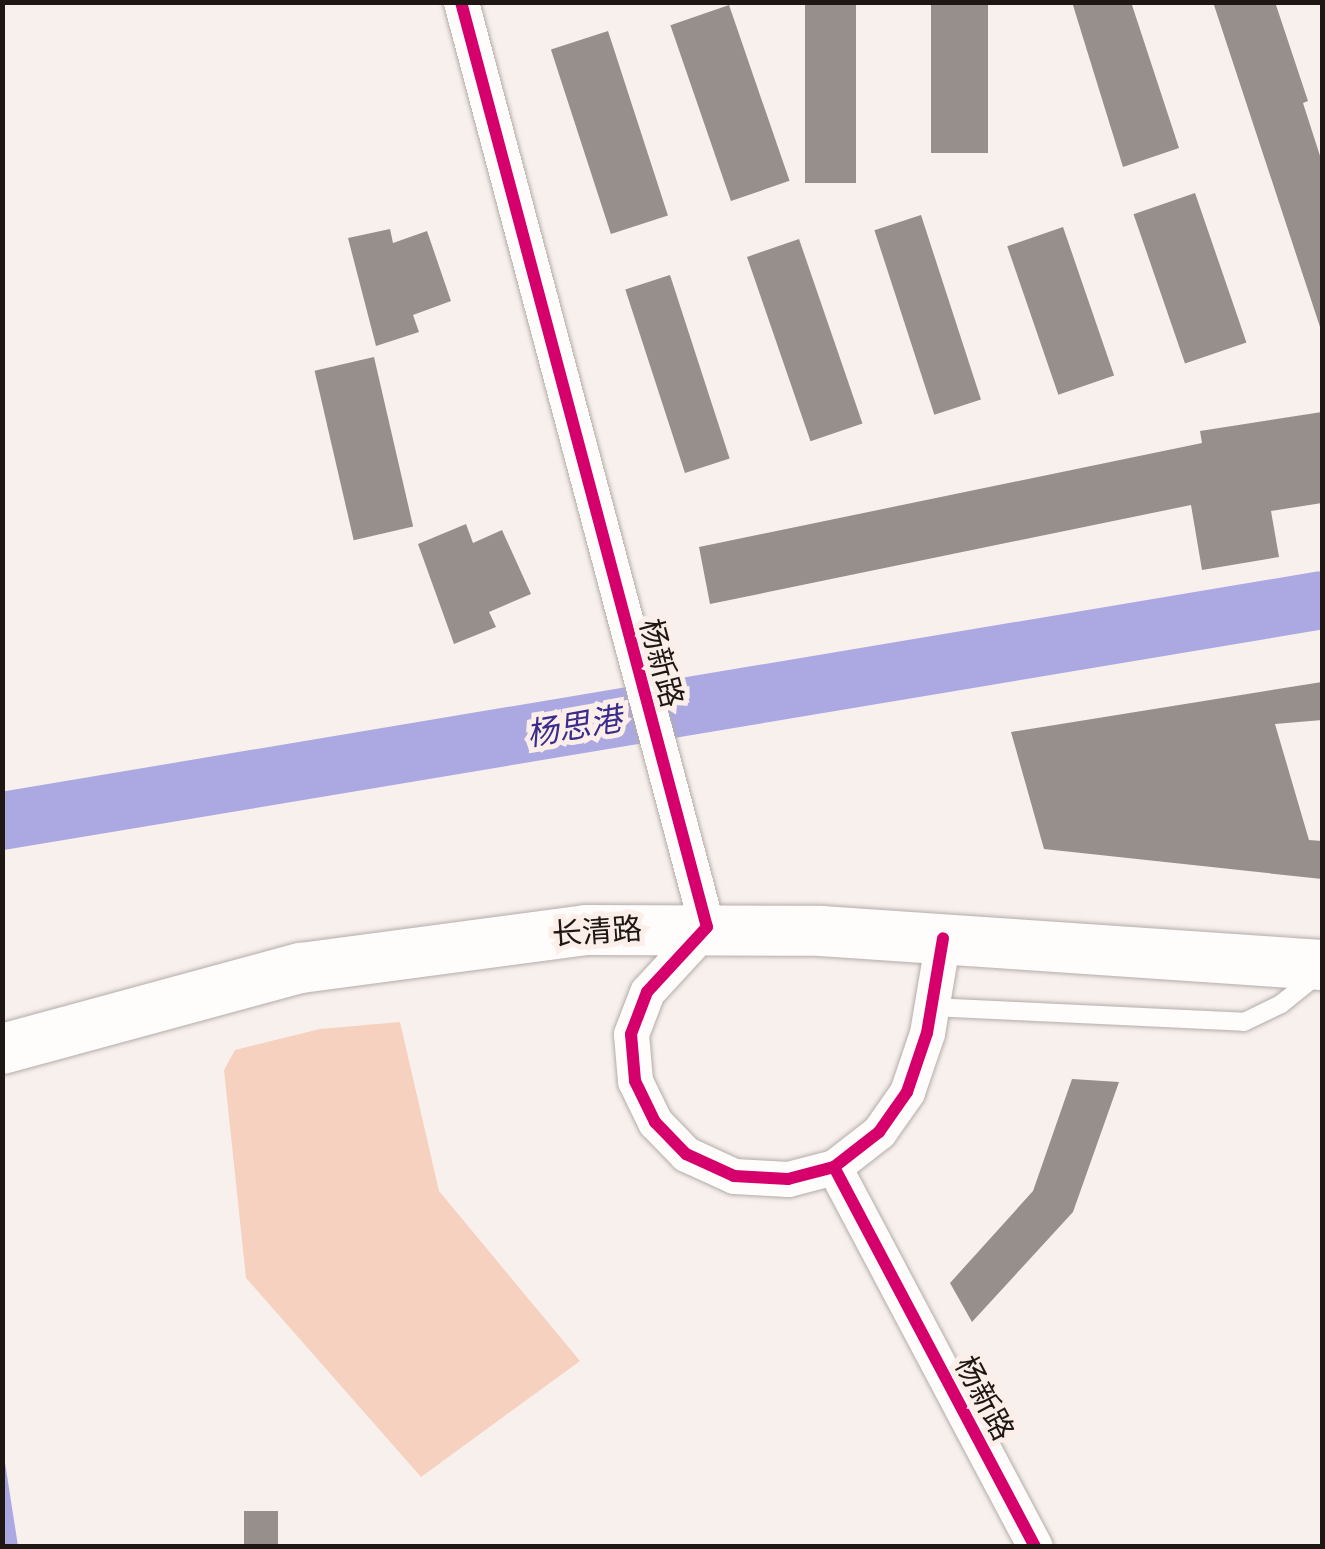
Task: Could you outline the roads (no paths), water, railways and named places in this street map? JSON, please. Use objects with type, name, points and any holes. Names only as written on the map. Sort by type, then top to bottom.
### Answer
[{"type":"main road","name":"长清路","points":[[2,1048],[301,968],[568,932],[706,927],[943,938],[1322,968]]},
{"type":"street","name":"杨新路","points":[[461,2],[706,927]]},
{"type":"street","points":[[706,927],[647,992],[630,1034],[635,1081],[655,1122],[686,1154],[734,1176],[788,1179],[834,1167],[879,1132],[907,1092],[931,1007],[943,938]]},
{"type":"street","name":"杨新路","points":[[834,1167],[1036,1546]]},
{"type":"lane","points":[[931,1007],[1244,1022],[1281,1004],[1322,968]]},
{"type":"water","points":[[3,1450],[18,1546],[3,1546]]},
{"type":"waterway","name":"杨思港","points":[[2,821],[1322,600]]}]
